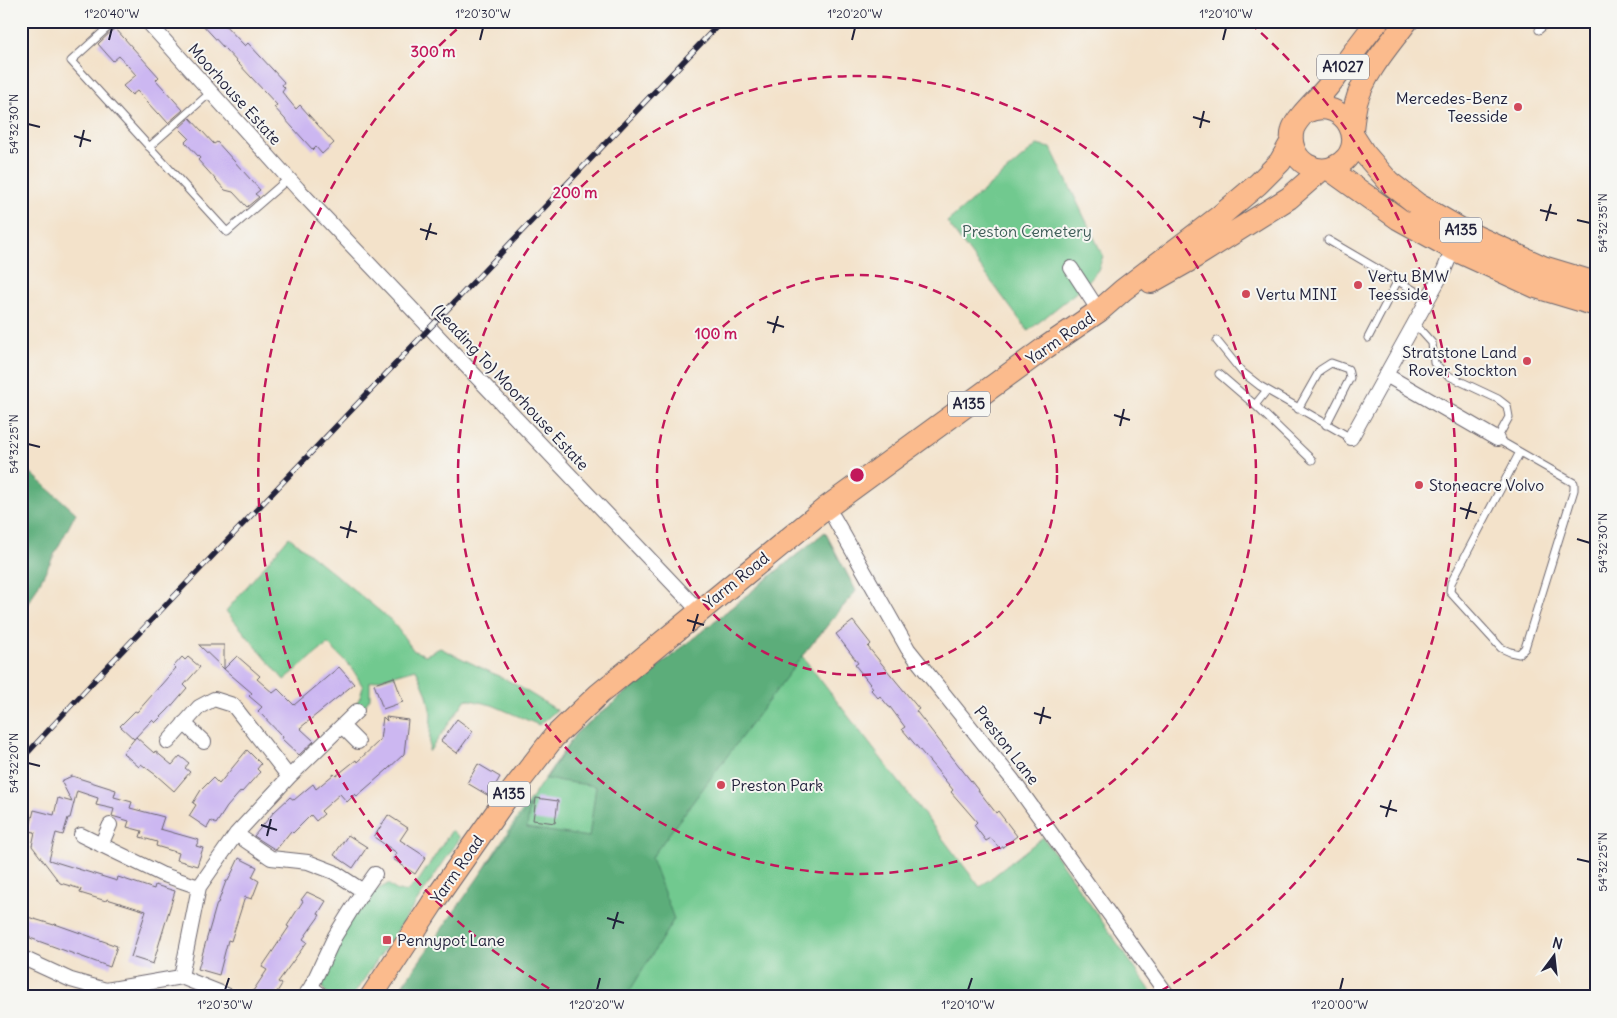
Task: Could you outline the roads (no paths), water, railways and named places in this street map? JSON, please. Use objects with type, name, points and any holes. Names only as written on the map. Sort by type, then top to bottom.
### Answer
[{"type":"main road","name":"A1027","points":[[1306,112],[1378,21]]},
{"type":"main road","name":"A1027","points":[[1352,133],[1356,103],[1363,86],[1379,60],[1408,21]]},
{"type":"main road","points":[[1321,108],[1344,116],[1352,133],[1351,150],[1348,156],[1337,166],[1325,169],[1312,168],[1298,158],[1292,141],[1292,134],[1296,122],[1306,112],[1321,108]]},
{"type":"main road","name":"A135","points":[[1352,133],[1364,154],[1389,182],[1417,204],[1464,231],[1542,267],[1596,283]]},
{"type":"main road","name":"A135","points":[[1106,306],[1123,290],[1258,184],[1280,162],[1292,141]]},
{"type":"main road","name":"A135","points":[[1106,306],[1163,276],[1289,198],[1325,169],[1404,222],[1453,249],[1536,287],[1596,305]]},
{"type":"main road","name":"Yarm Road","points":[[371,997],[432,904],[505,800],[554,737],[599,694],[699,610],[826,508],[1044,348],[1106,306]]},
{"type":"street","name":"Moorhouse Estate","points":[[147,21],[293,184]]},
{"type":"street","name":"(Leading To) Moorhouse Estate","points":[[293,184],[699,610]]},
{"type":"street","points":[[1351,438],[1444,270],[1453,249]]},
{"type":"street","points":[[1071,268],[1106,306]]},
{"type":"street","points":[[1386,375],[1496,438]]},
{"type":"street","name":"Preston Lane","points":[[826,508],[908,649],[1012,779],[1169,997]]},
{"type":"street","points":[[168,742],[199,707],[214,699],[233,705],[289,777]]},
{"type":"street","points":[[181,977],[199,886],[236,834],[289,777],[357,711]]},
{"type":"street","points":[[184,723],[204,742]]},
{"type":"street","points":[[342,726],[358,742]]},
{"type":"street","points":[[101,845],[110,825]]},
{"type":"street","points":[[236,834],[271,858],[308,862],[334,872],[362,891]]},
{"type":"street","points":[[81,835],[161,874],[199,886]]},
{"type":"street","points":[[324,997],[308,992],[335,936],[362,891],[375,874]]},
{"type":"street","points":[[21,957],[71,980],[106,990],[181,977],[228,996]]},
{"type":"lane","points":[[115,21],[71,62],[227,232],[293,184]]},
{"type":"lane","points":[[1539,30],[1549,21]]},
{"type":"lane","points":[[149,147],[210,93]]},
{"type":"lane","points":[[1328,240],[1428,298]]},
{"type":"lane","points":[[1368,338],[1398,280]]},
{"type":"lane","points":[[1414,323],[1432,343],[1434,363],[1447,375],[1498,399],[1506,406],[1509,417],[1496,438],[1574,483],[1574,490],[1525,648],[1519,654],[1501,648],[1450,592],[1452,583],[1520,452]]},
{"type":"lane","points":[[1217,341],[1242,372],[1298,409],[1351,438]]},
{"type":"lane","points":[[1298,409],[1320,370],[1325,365],[1331,363],[1348,369],[1350,378],[1326,425]]},
{"type":"lane","points":[[1219,374],[1255,405],[1312,460]]},
{"type":"lane","points":[[1255,405],[1267,390]]},
{"type":"railway","points":[[21,760],[104,670],[722,21]]},
{"type":"place","name":"Mercedes-Benz Teesside","points":[[1518,107]]},
{"type":"place","name":"Vertu BMW Teesside","points":[[1358,285]]},
{"type":"place","name":"Vertu MINI","points":[[1246,294]]},
{"type":"place","name":"Stratstone Land Rover Stockton","points":[[1527,361]]},
{"type":"place","name":"Stoneacre Volvo","points":[[1419,485]]},
{"type":"place","name":"Preston Park","points":[[721,785]]},
{"type":"place","name":"Pennypot Lane","points":[[387,940]]},
{"type":"park label","name":"Preston Cemetery","points":[[1027,231]]}]
